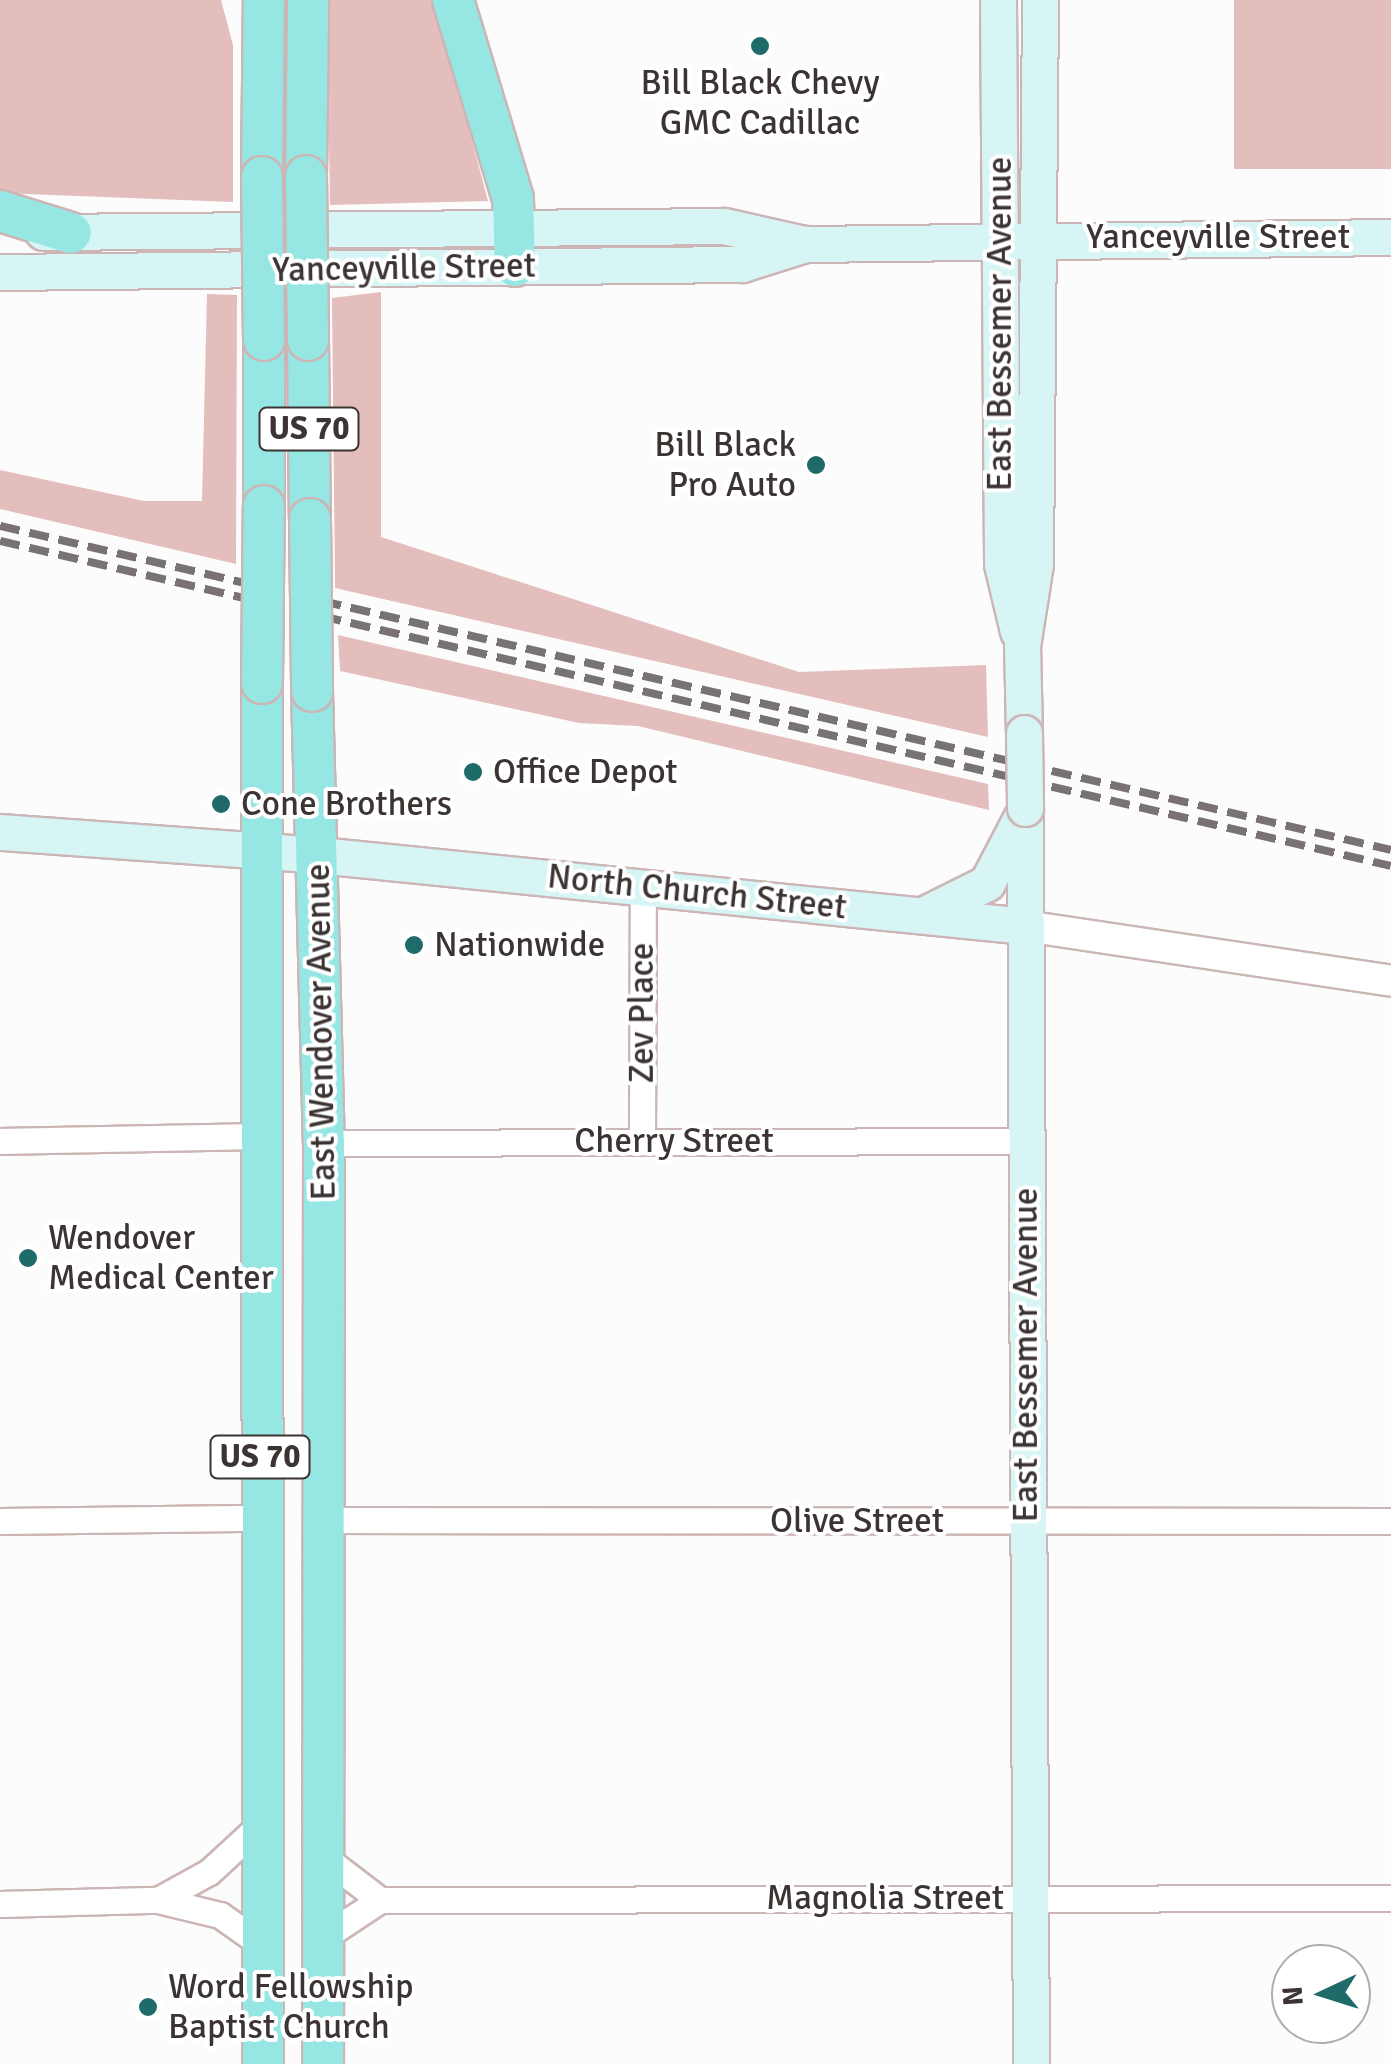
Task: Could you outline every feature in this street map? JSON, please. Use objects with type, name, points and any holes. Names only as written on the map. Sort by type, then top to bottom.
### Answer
[{"type":"highway","name":"East Wendover Avenue","points":[[308,0],[306,176],[312,691],[324,1143],[324,2064]]},
{"type":"highway","points":[[453,0],[513,199],[514,249]]},
{"type":"highway","name":"East Wendover Avenue","points":[[260,10],[264,340],[260,1518],[263,2064]]},
{"type":"highway","points":[[0,211],[70,233]]},
{"type":"main road","name":"East Bessemer Avenue","points":[[998,0],[1002,564],[1022,646]]},
{"type":"main road","name":"East Bessemer Avenue","points":[[1031,2064],[1022,646],[1036,564],[1040,0]]},
{"type":"main road","name":"Yanceyville Street","points":[[0,232],[514,249],[742,264],[804,244],[1391,236]]},
{"type":"main road","name":"Yanceyville Street","points":[[0,272],[514,249]]},
{"type":"main road","points":[[922,915],[987,882],[1025,808]]},
{"type":"main road","name":"North Church Street","points":[[0,832],[319,855],[1024,926]]},
{"type":"street","name":"Zev Place","points":[[642,1141],[643,885]]},
{"type":"street","name":"North Church Street","points":[[1024,926],[1391,981]]},
{"type":"street","points":[[0,1141],[261,1136]]},
{"type":"street","name":"Cherry Street","points":[[324,1143],[1025,1141]]},
{"type":"street","points":[[0,1521],[260,1518]]},
{"type":"street","name":"Olive Street","points":[[324,1520],[1391,1521]]},
{"type":"street","points":[[158,1900],[209,1872],[260,1824]]},
{"type":"street","points":[[321,1855],[380,1900],[321,1939]]},
{"type":"street","name":"Magnolia Street","points":[[380,1900],[1391,1898]]},
{"type":"street","points":[[0,1904],[158,1900],[220,1915],[261,1944]]},
{"type":"shaded area","points":[[0,0],[221,0],[233,45],[233,202],[0,193]]},
{"type":"shaded area","points":[[327,0],[435,0],[488,201],[330,205]]},
{"type":"shaded area","points":[[1234,0],[1391,0],[1391,169],[1234,169]]},
{"type":"shaded area","points":[[381,292],[381,537],[799,672],[986,665],[988,737],[335,588],[332,298]]},
{"type":"shaded area","points":[[207,294],[237,295],[236,564],[0,509],[0,470],[144,501],[202,501]]},
{"type":"shaded area","points":[[338,635],[988,784],[989,810],[638,726],[579,723],[340,671]]},
{"type":"railway","points":[[0,526],[1391,850]]},
{"type":"railway","points":[[0,541],[1391,866]]},
{"type":"place","name":"Bill Black Chevy GMC Cadillac","points":[[760,46]]},
{"type":"place","name":"Bill Black Pro Auto","points":[[816,465]]},
{"type":"place","name":"Office Depot","points":[[473,772]]},
{"type":"place","name":"Cone Brothers","points":[[221,804]]},
{"type":"place","name":"Nationwide","points":[[414,945]]},
{"type":"place","name":"Wendover Medical Center","points":[[28,1258]]},
{"type":"place","name":"Word Fellowship Baptist Church","points":[[148,2007]]}]
